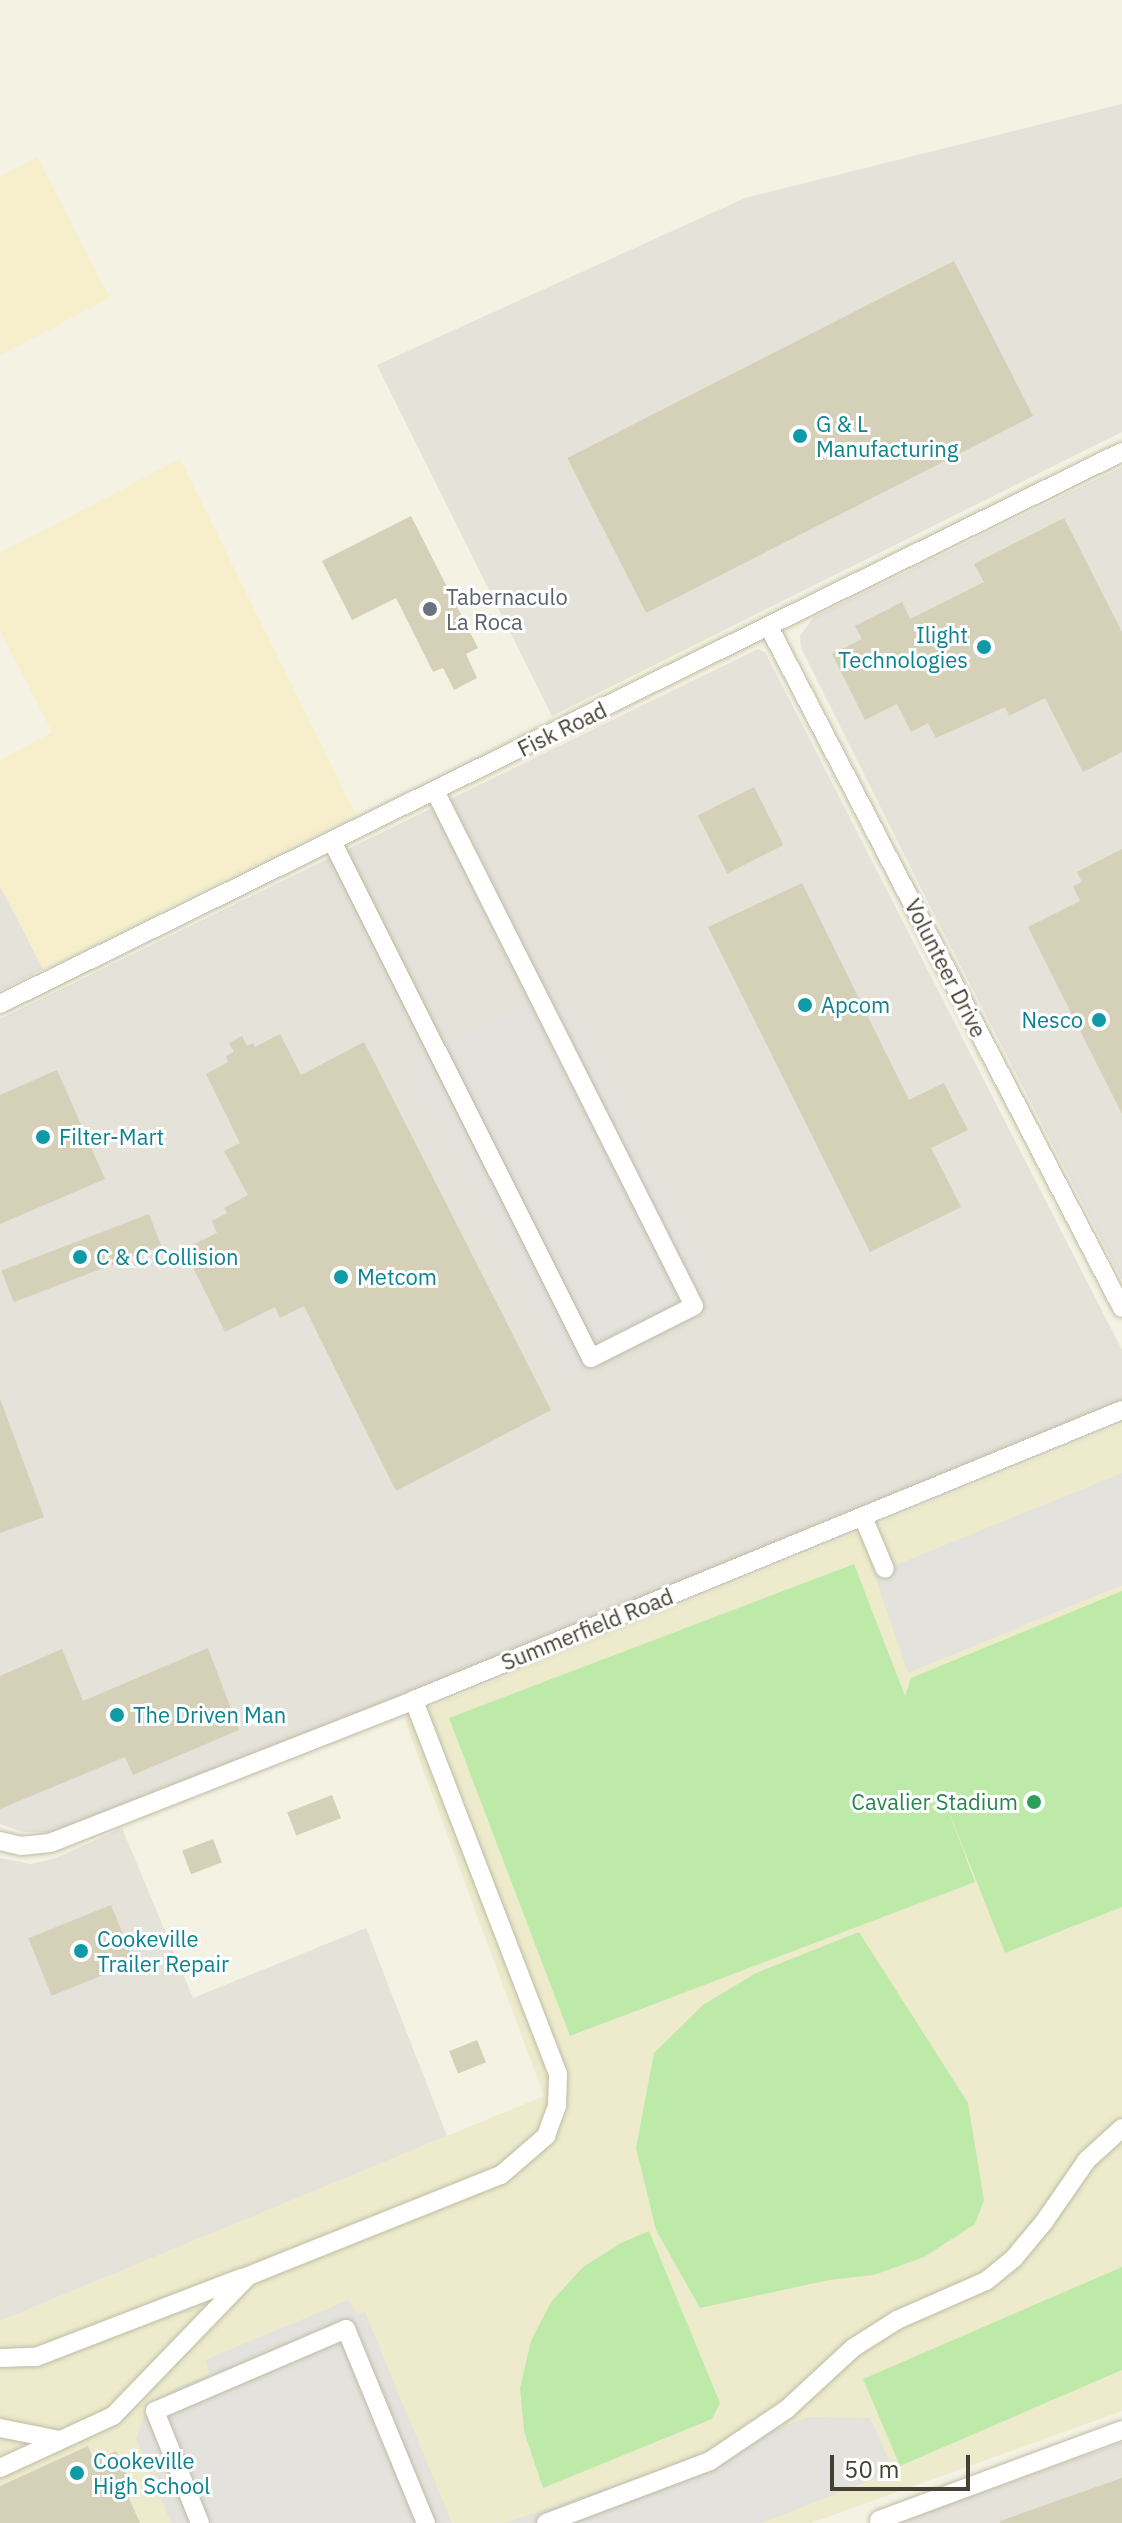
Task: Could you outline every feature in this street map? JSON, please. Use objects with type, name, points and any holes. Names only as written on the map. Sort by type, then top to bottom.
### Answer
[{"type":"street","name":"Fisk Road","points":[[0,1004],[1122,452]]},
{"type":"street","name":"Volunteer Drive","points":[[769,627],[1122,1308]]},
{"type":"street","points":[[332,841],[591,1358],[694,1306],[435,791]]},
{"type":"street","name":"Summerfield Road","points":[[0,1841],[21,1846],[50,1843],[414,1700],[1122,1410]]},
{"type":"street","points":[[863,1517],[885,1569]]},
{"type":"street","points":[[0,2358],[36,2357],[501,2175],[546,2136],[557,2105],[558,2074],[414,1700]]},
{"type":"street","points":[[546,2523],[710,2461],[787,2409],[853,2348],[897,2320],[986,2281],[1014,2258],[1087,2160],[1122,2128]]},
{"type":"street","points":[[0,2468],[113,2416],[248,2276]]},
{"type":"street","points":[[200,2523],[155,2411],[346,2329],[426,2523]]},
{"type":"street","points":[[0,2428],[61,2440]]},
{"type":"street","points":[[879,2520],[1122,2430]]},
{"type":"shaded area","points":[[1122,104],[1122,432],[552,716],[377,365],[745,198]]},
{"type":"shaded area","points":[[37,157],[110,298],[0,355],[0,177]]},
{"type":"shaded area","points":[[180,459],[356,815],[43,969],[0,886],[0,760],[52,732],[0,630],[0,553]]},
{"type":"shaded area","points":[[1122,467],[1122,1280],[801,648],[800,636],[814,617]]},
{"type":"shaded area","points":[[758,649],[765,652],[1122,1350],[1122,1403],[63,1832],[23,1832],[0,1824],[0,1019]]},
{"type":"shaded area","points":[[0,886],[43,969],[0,990]]},
{"type":"shaded area","points":[[560,986],[720,1301],[569,1378],[409,1063]]},
{"type":"shaded area","name":"Cookeville High School","points":[[1122,1424],[1122,2411],[811,2523],[0,2523],[0,2321],[544,2096],[404,1718]]},
{"type":"shaded area","points":[[1122,1473],[1122,1585],[908,1673],[874,1574]]},
{"type":"shaded area","points":[[122,1828],[193,1998],[366,1928],[447,2136],[0,2321],[0,1858],[31,1864],[56,1858]]},
{"type":"shaded area","points":[[349,2300],[357,2314],[365,2312],[452,2523],[171,2523],[136,2438],[148,2406],[174,2389],[210,2374],[205,2360]]},
{"type":"shaded area","points":[[810,2417],[870,2418],[894,2471],[762,2523],[506,2523]]},
{"type":"shaded area","points":[[1122,2442],[1122,2523],[896,2523]]},
{"type":"green space","points":[[854,1564],[905,1696],[911,1678],[1122,1591],[1122,1907],[1005,1953],[946,1804],[975,1882],[570,2036],[449,1718]]},
{"type":"green space","points":[[859,1932],[968,2103],[984,2200],[975,2224],[924,2257],[874,2275],[829,2280],[700,2308],[656,2230],[636,2148],[654,2053],[703,2005],[756,1973]]},
{"type":"green space","points":[[649,2231],[720,2403],[712,2419],[543,2488],[524,2431],[520,2388],[531,2341],[551,2302],[583,2267],[621,2243]]},
{"type":"green space","points":[[1122,2267],[1122,2370],[900,2466],[863,2379]]},
{"type":"building","name":"G & L Manufacturing","points":[[954,261],[1033,416],[646,613],[567,458]]},
{"type":"building","name":"Tabernaculo La Roca","points":[[411,516],[478,648],[466,654],[477,678],[454,690],[443,668],[433,672],[396,598],[352,620],[322,561]]},
{"type":"building","name":"Ilight Technologies","points":[[1064,518],[1122,632],[1122,752],[1083,772],[1045,698],[1009,716],[1005,707],[936,738],[928,723],[911,732],[897,704],[865,720],[832,654],[862,639],[855,626],[902,602],[910,619],[984,582],[974,564]]},
{"type":"building","points":[[754,787],[784,845],[727,874],[698,816]]},
{"type":"building","name":"Nesco","points":[[1122,849],[1122,1114],[1028,927],[1080,901],[1073,886],[1082,882],[1077,872]]},
{"type":"building","name":"Apcom","points":[[802,883],[909,1100],[944,1083],[968,1130],[931,1148],[961,1207],[870,1252],[708,927]]},
{"type":"building","name":"Metcom","points":[[280,1034],[301,1075],[364,1042],[551,1410],[396,1491],[304,1306],[280,1318],[275,1307],[225,1332],[184,1249],[217,1233],[212,1221],[227,1213],[224,1208],[248,1195],[224,1151],[240,1143],[206,1074],[228,1062],[226,1056],[234,1052],[229,1043],[242,1036],[247,1046],[253,1043],[255,1047]]},
{"type":"building","name":"Filter-Mart","points":[[57,1070],[105,1179],[0,1224],[0,1095]]},
{"type":"building","name":"C & C Collision","points":[[149,1214],[161,1246],[14,1302],[1,1271]]},
{"type":"building","points":[[0,1399],[44,1517],[0,1533]]},
{"type":"building","name":"The Driven Man","points":[[208,1648],[239,1730],[133,1775],[125,1757],[0,1809],[0,1676],[62,1649],[83,1701]]},
{"type":"building","points":[[332,1795],[341,1818],[296,1836],[287,1812]]},
{"type":"building","points":[[213,1839],[222,1862],[191,1874],[182,1851]]},
{"type":"building","name":"Cookeville Trailer Repair","points":[[111,1905],[134,1962],[52,1996],[28,1938]]},
{"type":"building","points":[[477,2040],[486,2062],[458,2073],[449,2051]]},
{"type":"building","name":"Cookeville High School","points":[[88,2446],[94,2461],[116,2451],[135,2493],[128,2496],[140,2523],[0,2523],[0,2486]]},
{"type":"building","points":[[1122,2478],[1122,2523],[1000,2523],[1000,2521]]},
{"type":"place","name":"G & L Manufacturing","points":[[800,436]]},
{"type":"place","name":"Tabernaculo La Roca","points":[[430,609]]},
{"type":"place","name":"Ilight Technologies","points":[[984,647]]},
{"type":"place","name":"Apcom","points":[[805,1005]]},
{"type":"place","name":"Nesco","points":[[1099,1020]]},
{"type":"place","name":"Filter-Mart","points":[[43,1137]]},
{"type":"place","name":"C & C Collision","points":[[80,1257]]},
{"type":"place","name":"Metcom","points":[[341,1277]]},
{"type":"place","name":"The Driven Man","points":[[117,1715]]},
{"type":"place","name":"Cavalier Stadium","points":[[1034,1802]]},
{"type":"place","name":"Cookeville Trailer Repair","points":[[81,1951]]},
{"type":"place","name":"Cookeville High School","points":[[77,2473]]}]
